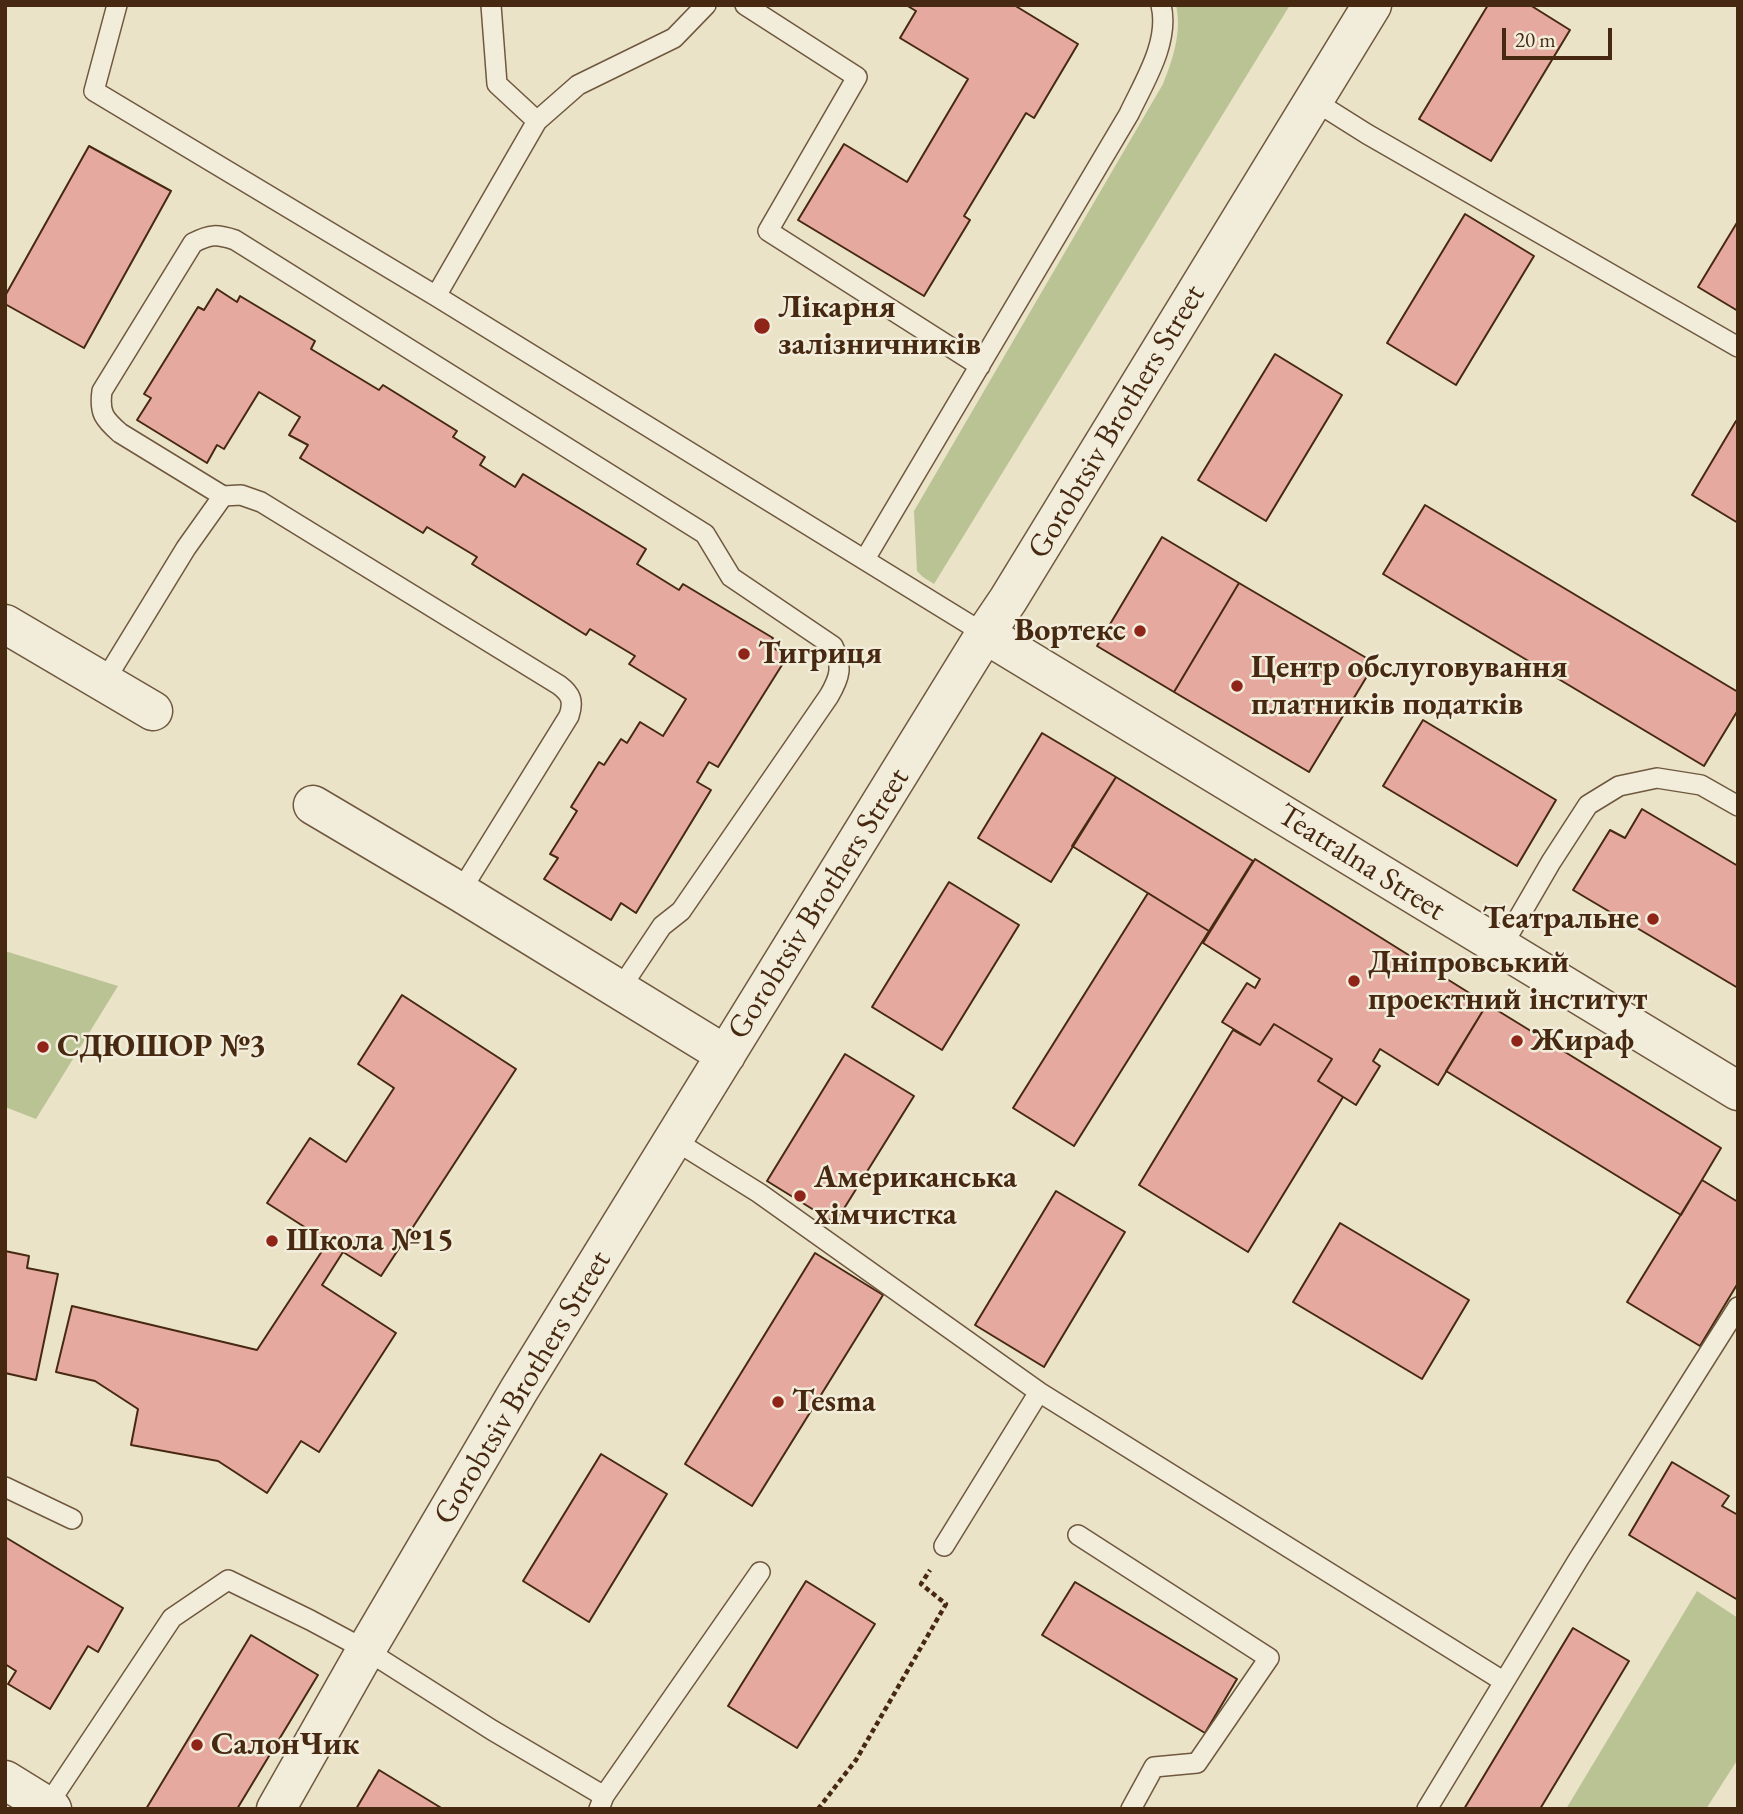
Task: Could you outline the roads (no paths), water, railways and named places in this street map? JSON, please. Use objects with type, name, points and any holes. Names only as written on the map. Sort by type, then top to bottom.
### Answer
[{"type":"street","name":"Gorobtsiv Brothers Street","points":[[276,1809],[519,1390],[1372,5]]},
{"type":"street","points":[[5,624],[153,711]]},
{"type":"street","name":"Teatralna Street","points":[[985,634],[1738,1091]]},
{"type":"street","points":[[313,805],[726,1055]]},
{"type":"street","points":[[5,1780],[49,1807]]},
{"type":"lane","points":[[117,5],[94,91],[436,296],[985,634]]},
{"type":"lane","points":[[491,5],[497,84],[537,121]]},
{"type":"lane","points":[[436,296],[537,121],[578,85],[674,38],[706,5]]},
{"type":"lane","points":[[745,5],[857,77],[768,231],[980,366]]},
{"type":"lane","points":[[865,559],[1129,114],[1157,53],[1162,33],[1161,5]]},
{"type":"lane","points":[[1313,100],[1367,134],[1738,347]]},
{"type":"lane","points":[[460,892],[569,716],[572,699],[559,685],[261,502],[241,495],[223,496],[120,433],[105,420],[100,404],[102,391],[194,243],[206,236],[219,235],[235,240],[705,534],[731,577],[834,646],[839,659],[839,678],[829,696],[681,911],[662,926],[620,989]]},
{"type":"lane","points":[[104,681],[186,548],[223,496]]},
{"type":"lane","points":[[1501,948],[1588,805],[1619,786],[1657,778],[1701,785],[1738,806]]},
{"type":"lane","points":[[674,1140],[758,1193],[1040,1392],[1503,1681]]},
{"type":"lane","points":[[1427,1809],[1577,1560],[1738,1307]]},
{"type":"lane","points":[[944,1546],[1040,1392]]},
{"type":"lane","points":[[5,1487],[72,1519]]},
{"type":"lane","points":[[1078,1535],[1269,1658],[1197,1763],[1153,1767],[1131,1809]]},
{"type":"lane","points":[[49,1807],[172,1618],[228,1580],[366,1650],[601,1802],[760,1572]]},
{"type":"place","name":"Лікарня залізничників","points":[[762,326]]},
{"type":"place","name":"Вортекс","points":[[1140,631]]},
{"type":"place","name":"Тигриця","points":[[744,654]]},
{"type":"place","name":"Центр обслуговування платників податків","points":[[1237,686]]},
{"type":"place","name":"Театральне","points":[[1653,919]]},
{"type":"place","name":"Дніпровський проектний інститут","points":[[1354,981]]},
{"type":"place","name":"Жираф","points":[[1517,1041]]},
{"type":"place","name":"СДЮШОР №3","points":[[43,1047]]},
{"type":"place","name":"Американська хімчистка","points":[[800,1196]]},
{"type":"place","name":"Школа №15","points":[[272,1241]]},
{"type":"place","name":"Tesma","points":[[778,1402]]},
{"type":"place","name":"СалонЧик","points":[[197,1745]]}]
